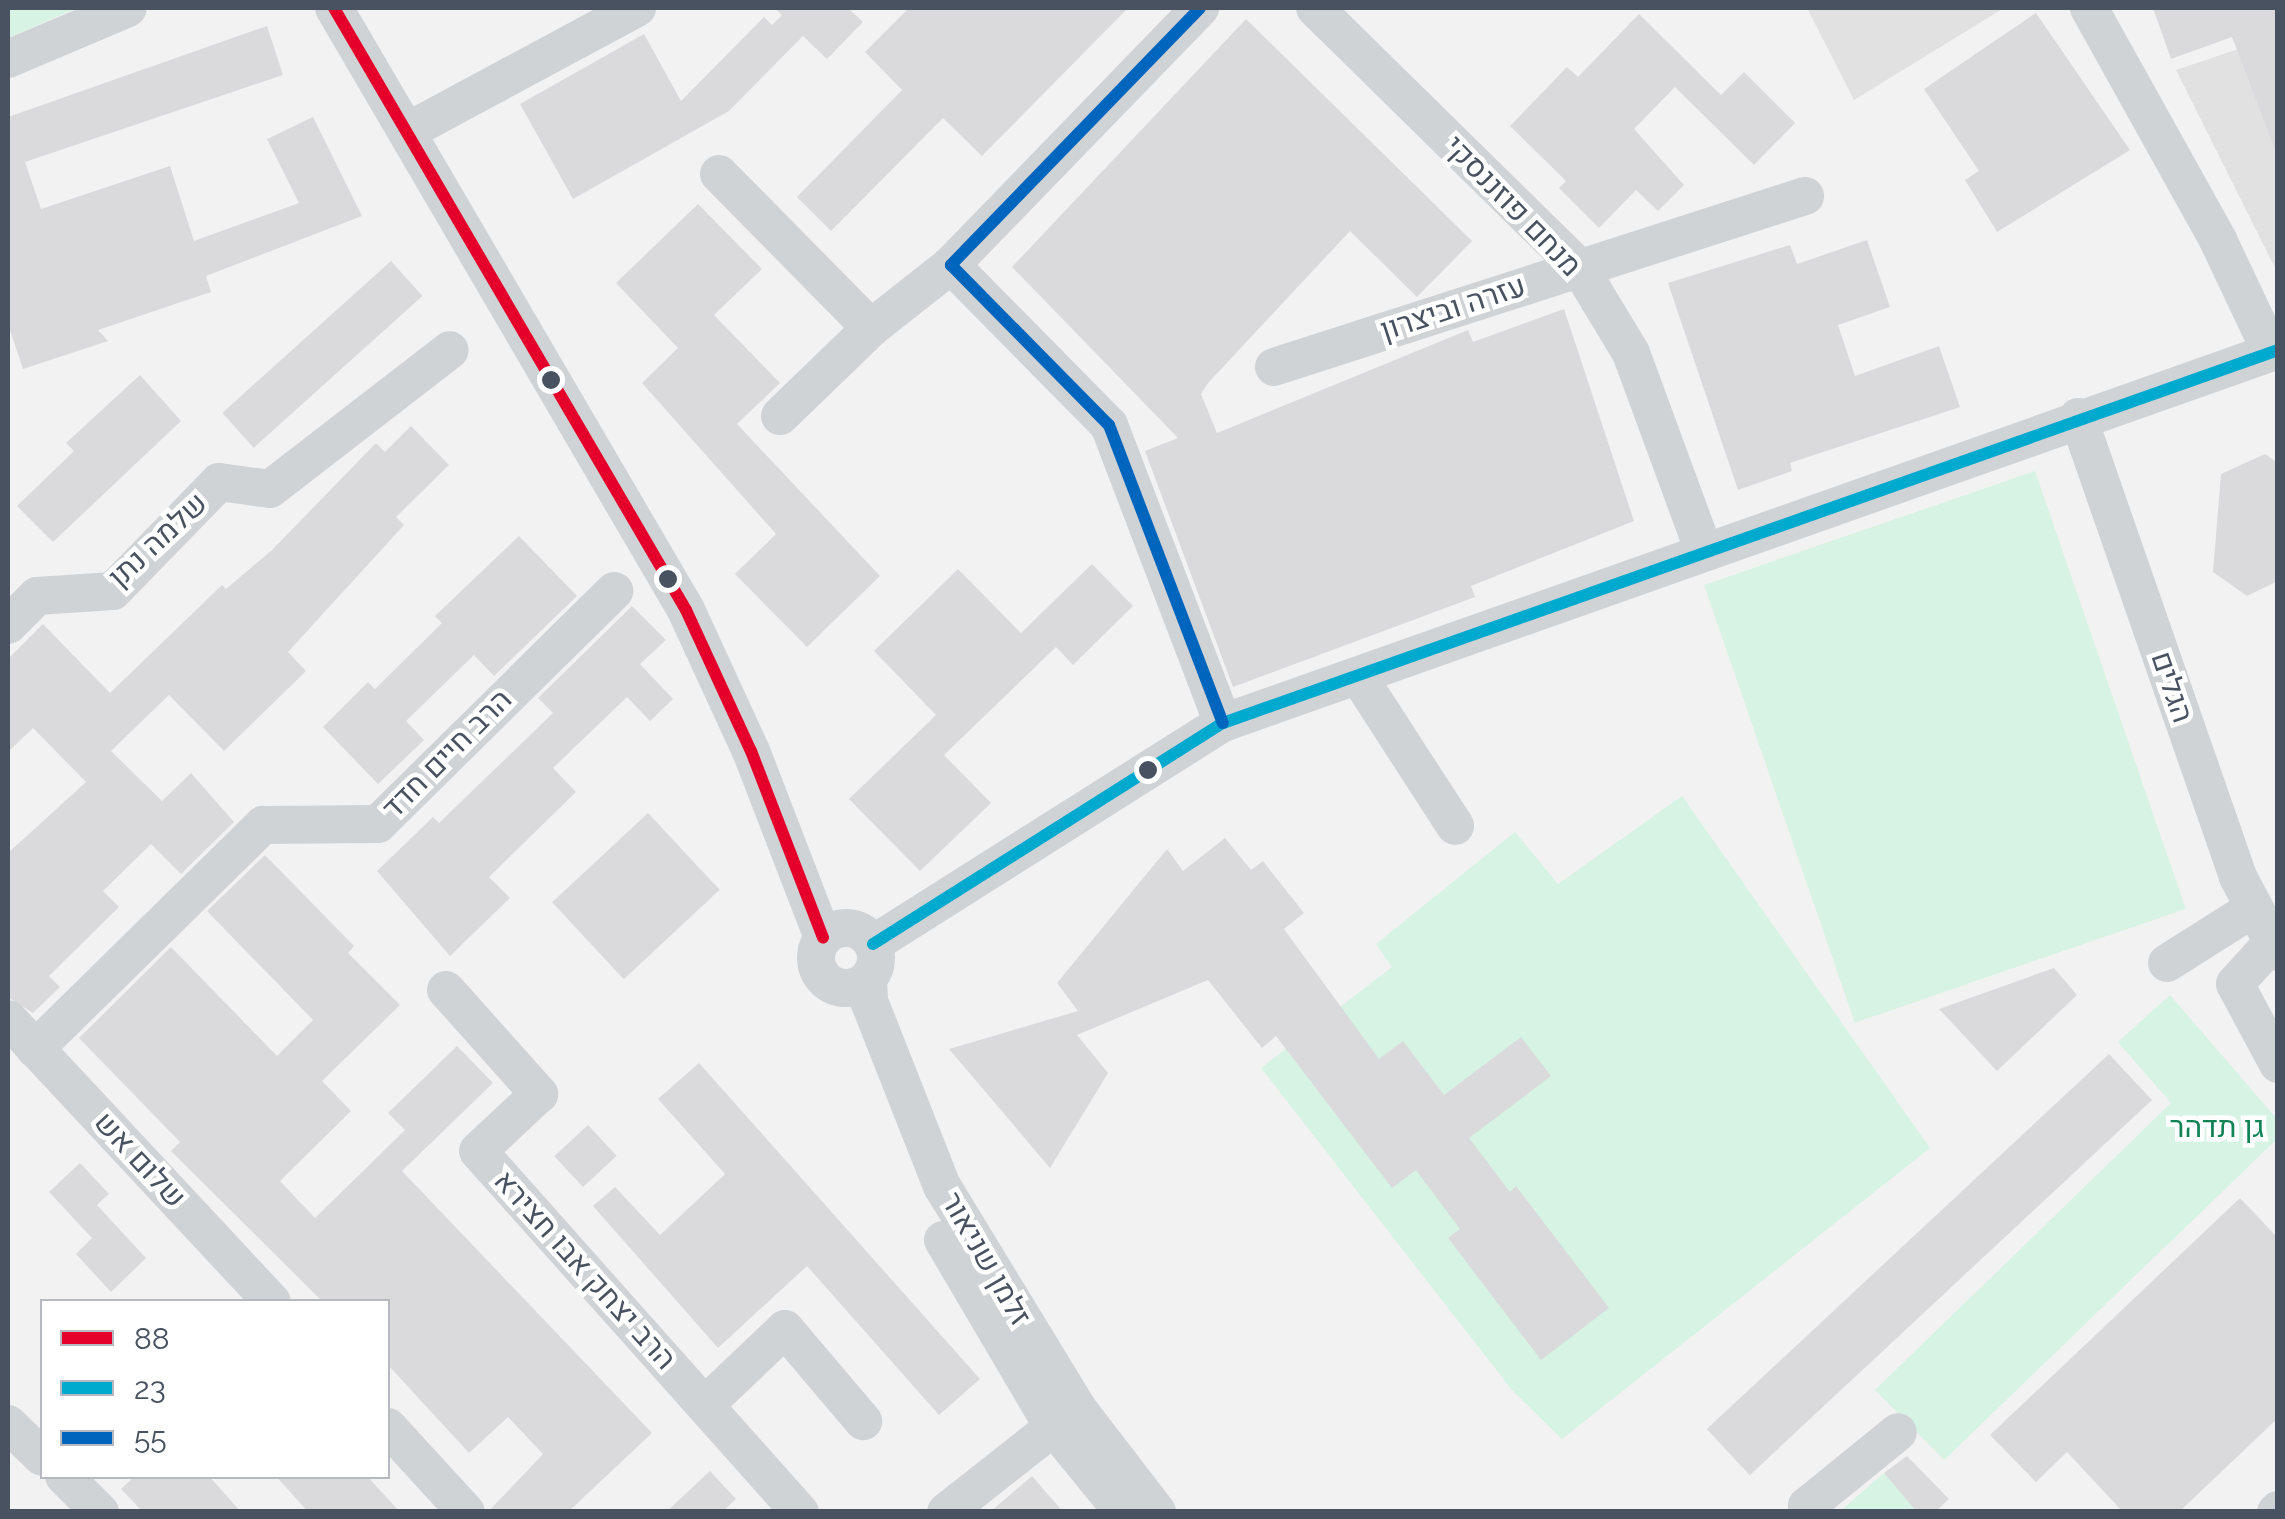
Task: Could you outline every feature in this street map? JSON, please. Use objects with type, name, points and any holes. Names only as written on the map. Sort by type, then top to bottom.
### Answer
[{"type":"street","points":[[8,59],[128,8]]},
{"type":"street","name":"זלמן שניאור","points":[[334,8],[420,126]]},
{"type":"street","name":"זלמן שניאור","points":[[364,8],[420,126],[698,594],[851,956],[942,1186],[1065,1417],[1123,1512]]},
{"type":"street","points":[[420,126],[637,8]]},
{"type":"street","points":[[780,416],[871,328],[952,265],[1200,8]]},
{"type":"street","name":"מנחם פוזננסקי","points":[[1315,8],[1579,267],[1631,353],[1704,551]]},
{"type":"street","points":[[851,956],[1223,723],[1360,679],[1704,551],[2274,351],[2218,240],[2088,8]]},
{"type":"street","points":[[720,174],[871,328]]},
{"type":"street","name":"עזרה וביצרון","points":[[1274,368],[1805,196]]},
{"type":"street","points":[[952,265],[1110,425],[1223,723]]},
{"type":"street","name":"שלמה נתן","points":[[8,625],[37,596],[113,591],[218,482],[270,489],[450,350]]},
{"type":"street","name":"הגלים","points":[[2078,418],[2254,908],[2275,948]]},
{"type":"street","name":"הרב חיים חדד","points":[[35,1050],[264,824],[378,824],[614,591]]},
{"type":"street","points":[[1360,679],[1455,826]]},
{"type":"street","points":[[2167,964],[2254,908]]},
{"type":"street","points":[[2275,948],[2235,984],[2278,1064]]},
{"type":"street","name":"הרב יצחק אבו חצירא","points":[[446,990],[539,1094],[478,1150],[800,1512]]},
{"type":"street","name":"שלום אש","points":[[8,1019],[269,1299]]},
{"type":"street","points":[[705,1404],[784,1329],[863,1420]]},
{"type":"street","points":[[946,1512],[1065,1417]]},
{"type":"street","name":"זלמן שניאור","points":[[1065,1417],[1157,1512]]},
{"type":"street","points":[[8,1424],[40,1455]]},
{"type":"street","points":[[390,1430],[466,1512]]},
{"type":"street","points":[[1812,1512],[1807,1506],[1898,1432]]},
{"type":"street","points":[[67,1479],[100,1512]]},
{"type":"shaded area","points":[[1807,8],[2004,8],[1854,100]]},
{"type":"shaded area","points":[[2277,36],[2277,272],[2176,70]]},
{"type":"green space","points":[[8,8],[77,8],[8,38]]},
{"type":"green space","points":[[2035,471],[2186,909],[1855,1023],[1704,585]]},
{"type":"green space","points":[[1682,796],[1930,1148],[1562,1439],[1512,1390],[1261,1068],[1392,967],[1376,944],[1515,832],[1558,884]]},
{"type":"green space","name":"גן תדהר","points":[[2170,995],[2277,1119],[2277,1139],[1944,1460],[1875,1390],[2171,1103],[2118,1042]]},
{"type":"green space","points":[[1884,1473],[1917,1511],[1839,1512]]},
{"type":"building","points":[[775,8],[848,8],[863,22],[827,59],[803,36],[729,111],[573,199],[520,104],[644,34],[681,101],[764,17],[772,25],[782,15]]},
{"type":"building","points":[[909,8],[1128,8],[982,156],[943,118],[831,231],[797,197],[902,90],[865,52]]},
{"type":"building","points":[[2153,8],[2278,8],[2278,157],[2232,37],[2171,59]]},
{"type":"building","points":[[2036,13],[2130,150],[1997,232],[1965,180],[1979,171],[1924,89]]},
{"type":"building","points":[[1639,14],[1721,95],[1744,72],[1795,123],[1754,165],[1675,87],[1634,129],[1684,185],[1658,211],[1636,190],[1599,228],[1559,188],[1566,181],[1510,126],[1567,67],[1578,77]]},
{"type":"building","points":[[1246,19],[1472,241],[1417,297],[1350,231],[1208,383],[1201,394],[1217,433],[1468,330],[1473,342],[1564,309],[1634,521],[1471,586],[1475,597],[1233,687],[1145,451],[1178,438],[1012,267]]},
{"type":"building","points":[[267,26],[283,75],[25,162],[41,209],[170,166],[194,241],[299,203],[267,139],[313,117],[362,216],[206,276],[211,292],[98,330],[108,341],[23,369],[8,324],[8,117]]},
{"type":"building","points":[[698,204],[762,269],[714,315],[780,383],[737,424],[880,576],[807,647],[735,574],[776,534],[642,383],[678,348],[616,283]]},
{"type":"building","points":[[1867,240],[1890,307],[1838,325],[1855,376],[1939,346],[1960,407],[1790,463],[1792,471],[1738,490],[1668,283],[1790,245],[1797,264]]},
{"type":"building","points":[[391,261],[422,296],[254,448],[222,413]]},
{"type":"building","points":[[140,375],[181,421],[53,542],[17,506],[74,451],[66,443]]},
{"type":"building","points":[[411,426],[449,465],[396,517],[404,525],[288,652],[306,671],[224,751],[169,695],[111,751],[162,801],[191,773],[234,822],[181,874],[151,844],[103,891],[119,907],[49,976],[60,987],[33,1013],[8,997],[8,853],[86,782],[33,728],[8,752],[8,659],[43,624],[110,693],[222,585],[226,589],[272,550],[376,443],[385,452]]},
{"type":"building","points":[[2265,454],[2278,463],[2278,581],[2247,596],[2213,572],[2221,474]]},
{"type":"building","points":[[519,536],[577,596],[494,676],[474,655],[406,721],[424,740],[378,784],[323,727],[368,682],[375,689],[442,623],[435,616]]},
{"type":"building","points":[[1092,564],[1133,606],[1073,665],[1056,647],[944,755],[991,803],[920,871],[849,799],[936,715],[874,651],[958,569],[1021,633]]},
{"type":"building","points":[[632,606],[666,640],[640,664],[673,699],[650,721],[627,697],[553,768],[576,792],[489,877],[510,898],[450,956],[377,871],[433,817],[439,823],[553,713],[538,698]]},
{"type":"building","points":[[648,813],[720,890],[624,979],[552,902]]},
{"type":"building","points":[[1225,838],[1251,870],[1263,861],[1304,913],[1284,929],[1379,1059],[1403,1041],[1444,1095],[1521,1037],[1551,1076],[1469,1138],[1510,1192],[1516,1186],[1609,1308],[1541,1360],[1448,1238],[1460,1229],[1416,1170],[1392,1188],[1276,1036],[1262,1048],[1208,980],[1077,1035],[1108,1073],[1050,1168],[949,1049],[1078,1011],[1057,983],[1167,849],[1183,871]]},
{"type":"building","points":[[265,855],[354,946],[348,953],[400,1005],[322,1081],[351,1111],[280,1181],[315,1218],[405,1130],[388,1113],[457,1046],[493,1083],[402,1171],[652,1433],[568,1512],[488,1512],[543,1454],[508,1417],[469,1453],[390,1367],[390,1299],[320,1299],[171,1151],[180,1142],[79,1038],[171,947],[277,1056],[313,1020],[207,911]]},
{"type":"building","points":[[2054,968],[2077,995],[1997,1071],[1939,1009]]},
{"type":"building","points":[[2109,1054],[2152,1100],[1750,1475],[1707,1429]]},
{"type":"building","points":[[699,1063],[980,1379],[939,1415],[807,1266],[718,1348],[593,1206],[615,1187],[660,1235],[725,1174],[658,1099]]},
{"type":"building","points":[[588,1125],[617,1156],[583,1187],[554,1156]]},
{"type":"building","points":[[80,1163],[109,1194],[97,1205],[146,1258],[111,1292],[76,1254],[92,1238],[49,1192]]},
{"type":"building","points":[[2240,1198],[2278,1238],[2278,1418],[2179,1512],[2123,1512],[2067,1452],[2036,1482],[1990,1435]]},
{"type":"building","points":[[1907,1456],[1949,1499],[1935,1512],[1917,1512],[1884,1473]]},
{"type":"building","points":[[710,1471],[736,1499],[722,1512],[666,1512]]},
{"type":"building","points":[[1032,1476],[1063,1512],[990,1512]]},
{"type":"building","points":[[132,1479],[212,1479],[241,1512],[143,1512],[121,1489]]},
{"type":"building","points":[[279,1479],[370,1479],[400,1512],[308,1512]]},
{"type":"transit line","name":"88","points":[[334,8],[686,610],[751,751],[823,938]]},
{"type":"transit line","name":"55","points":[[1200,8],[951,265],[1109,425],[1223,723]]},
{"type":"transit line","name":"23","points":[[873,944],[1223,723],[2278,350]]}]
